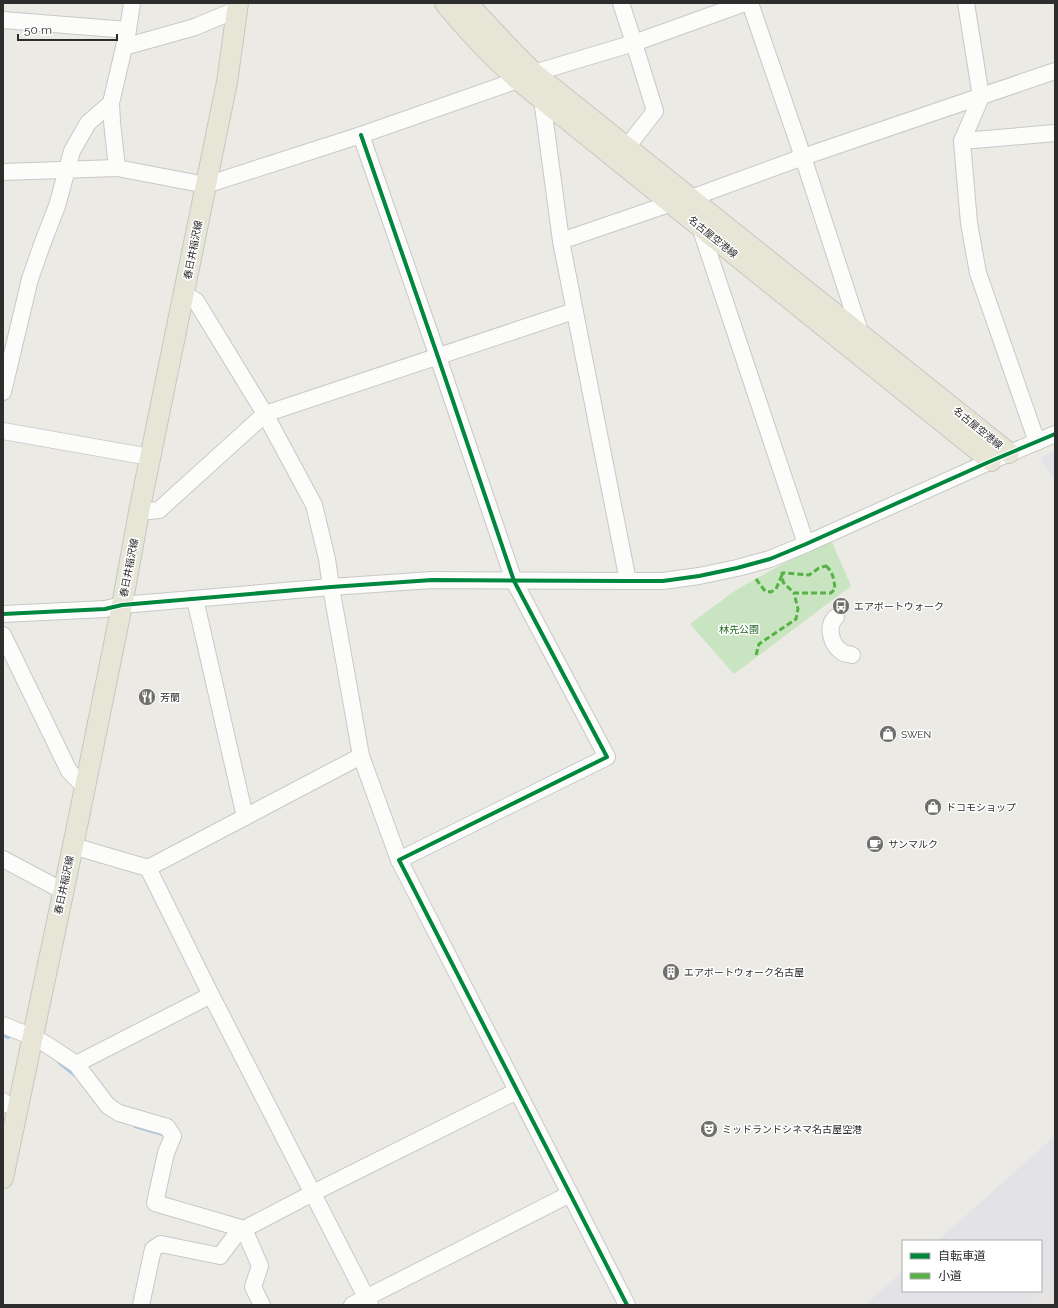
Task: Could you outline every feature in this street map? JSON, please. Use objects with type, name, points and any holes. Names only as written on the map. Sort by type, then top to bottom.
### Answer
[{"type":"main road","name":"名古屋空港線","points":[[445,3],[460,22],[495,60],[526,76],[627,147],[1009,453]]},
{"type":"main road","name":"名古屋空港線","points":[[467,3],[506,45],[542,99],[991,461]]},
{"type":"main road","name":"春日井稲沢線","points":[[3,1178],[10,1105],[33,1038],[122,605],[150,458],[185,294],[227,82],[238,6]]},
{"type":"street","points":[[117,168],[111,103],[128,30],[132,3]]},
{"type":"street","points":[[621,3],[655,111],[627,147]]},
{"type":"street","points":[[3,172],[67,171],[117,168],[206,185],[361,135],[526,76],[634,43],[744,3]]},
{"type":"street","points":[[750,3],[803,157],[861,335]]},
{"type":"street","points":[[966,3],[981,97],[962,141],[969,224],[978,273],[1037,442]]},
{"type":"street","points":[[124,47],[196,27],[238,6]]},
{"type":"street","points":[[3,20],[128,30]]},
{"type":"street","points":[[691,198],[803,157],[1055,71]]},
{"type":"street","points":[[542,99],[561,242],[628,581]]},
{"type":"street","points":[[3,392],[30,279],[42,242],[57,206],[72,151],[88,123],[111,103]]},
{"type":"street","points":[[962,141],[1055,133]]},
{"type":"street","points":[[361,135],[514,581],[607,756],[400,860]]},
{"type":"street","points":[[561,242],[672,203]]},
{"type":"street","points":[[700,227],[806,544]]},
{"type":"street","points":[[185,294],[196,301],[265,414],[314,505],[327,559],[361,756],[400,860],[627,1305]]},
{"type":"street","points":[[139,512],[159,510],[265,414],[574,311]]},
{"type":"street","points":[[3,431],[150,458]]},
{"type":"street","points":[[3,614],[105,609],[122,605],[432,580],[663,581],[707,575],[763,560],[806,544],[1009,453],[1055,434]]},
{"type":"street","points":[[195,599],[245,817]]},
{"type":"street","points":[[836,617],[832,621],[830,630],[831,636],[835,645],[842,652],[852,655]]},
{"type":"street","points":[[3,635],[69,772],[84,786]]},
{"type":"street","points":[[72,846],[148,868],[361,756]]},
{"type":"street","points":[[3,859],[63,891]]},
{"type":"street","points":[[148,868],[211,995],[368,1301]]},
{"type":"street","points":[[76,1064],[211,995]]},
{"type":"street","points":[[3,1025],[49,1046],[76,1064],[108,1106],[119,1113],[167,1127],[173,1136],[166,1153],[155,1203],[242,1229],[260,1266],[253,1287],[262,1305]]},
{"type":"street","points":[[141,1305],[153,1249],[161,1244],[220,1256],[242,1229],[517,1091]]},
{"type":"street","points":[[352,1305],[368,1301],[570,1194]]},
{"type":"shaded area","points":[[1055,450],[1055,481],[1040,458]]},
{"type":"shaded area","points":[[1055,1136],[1055,1305],[865,1305],[902,1272],[902,1292],[1042,1292],[1042,1240],[938,1240]]},
{"type":"green space","name":"林先公園","points":[[831,540],[851,586],[734,674],[690,624],[736,590],[779,566]]},
{"type":"waterway","points":[[3,1034],[8,1037]]},
{"type":"waterway","points":[[59,1062],[75,1075]]},
{"type":"waterway","points":[[135,1126],[163,1134]]},
{"type":"taxiway","points":[[1043,1305],[1055,1294]]},
{"type":"marked path","points":[[826,566],[833,576],[835,589],[831,593],[794,593],[783,582],[782,573],[809,575],[819,568],[826,566]]},
{"type":"marked path","points":[[756,579],[765,591],[771,592],[776,589],[782,575]]},
{"type":"marked path","points":[[756,655],[759,644],[796,619],[798,609],[794,593]]},
{"type":"cycle path","points":[[361,135],[514,581],[607,757],[399,860],[627,1305]]},
{"type":"cycle path","points":[[3,614],[105,609],[122,605],[432,580],[663,581],[699,576],[770,559],[1055,434]]},
{"type":"place","name":"エアポートウォーク","points":[[841,606]]},
{"type":"place","name":"芳蘭","points":[[147,697]]},
{"type":"place","name":"SWEN","points":[[888,734]]},
{"type":"place","name":"ドコモショップ","points":[[933,807]]},
{"type":"place","name":"サンマルク","points":[[875,844]]},
{"type":"place","name":"エアポートウォーク名古屋","points":[[671,972]]},
{"type":"place","name":"ミッドランドシネマ名古屋空港","points":[[709,1129]]}]
